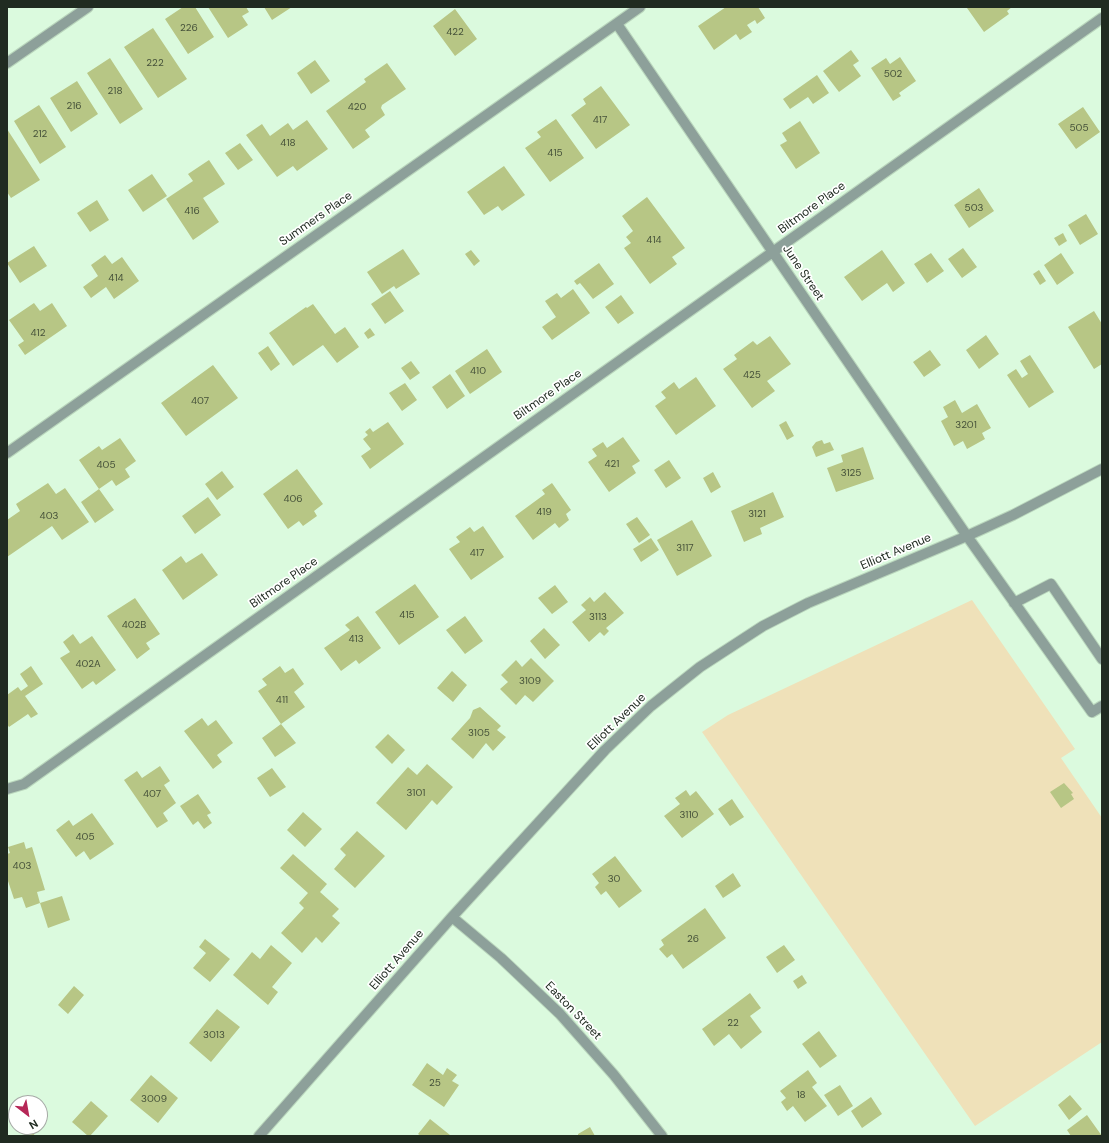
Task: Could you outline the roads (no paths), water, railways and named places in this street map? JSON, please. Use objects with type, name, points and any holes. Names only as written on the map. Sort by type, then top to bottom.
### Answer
[{"type":"street","points":[[7,63],[88,7]]},
{"type":"street","name":"Summers Place","points":[[7,453],[640,7]]},
{"type":"street","name":"Biltmore Place","points":[[7,789],[24,784],[1102,18]]},
{"type":"street","name":"June Street","points":[[617,24],[1014,603],[1092,712],[1102,706]]},
{"type":"street","name":"Elliott Avenue","points":[[259,1136],[452,917],[605,750],[651,706],[700,667],[763,626],[808,603],[967,536],[1013,515],[1102,469]]},
{"type":"street","points":[[1014,603],[1052,584],[1102,659]]},
{"type":"street","name":"Easton Street","points":[[452,917],[501,958],[560,1014],[614,1075],[662,1136]]}]
